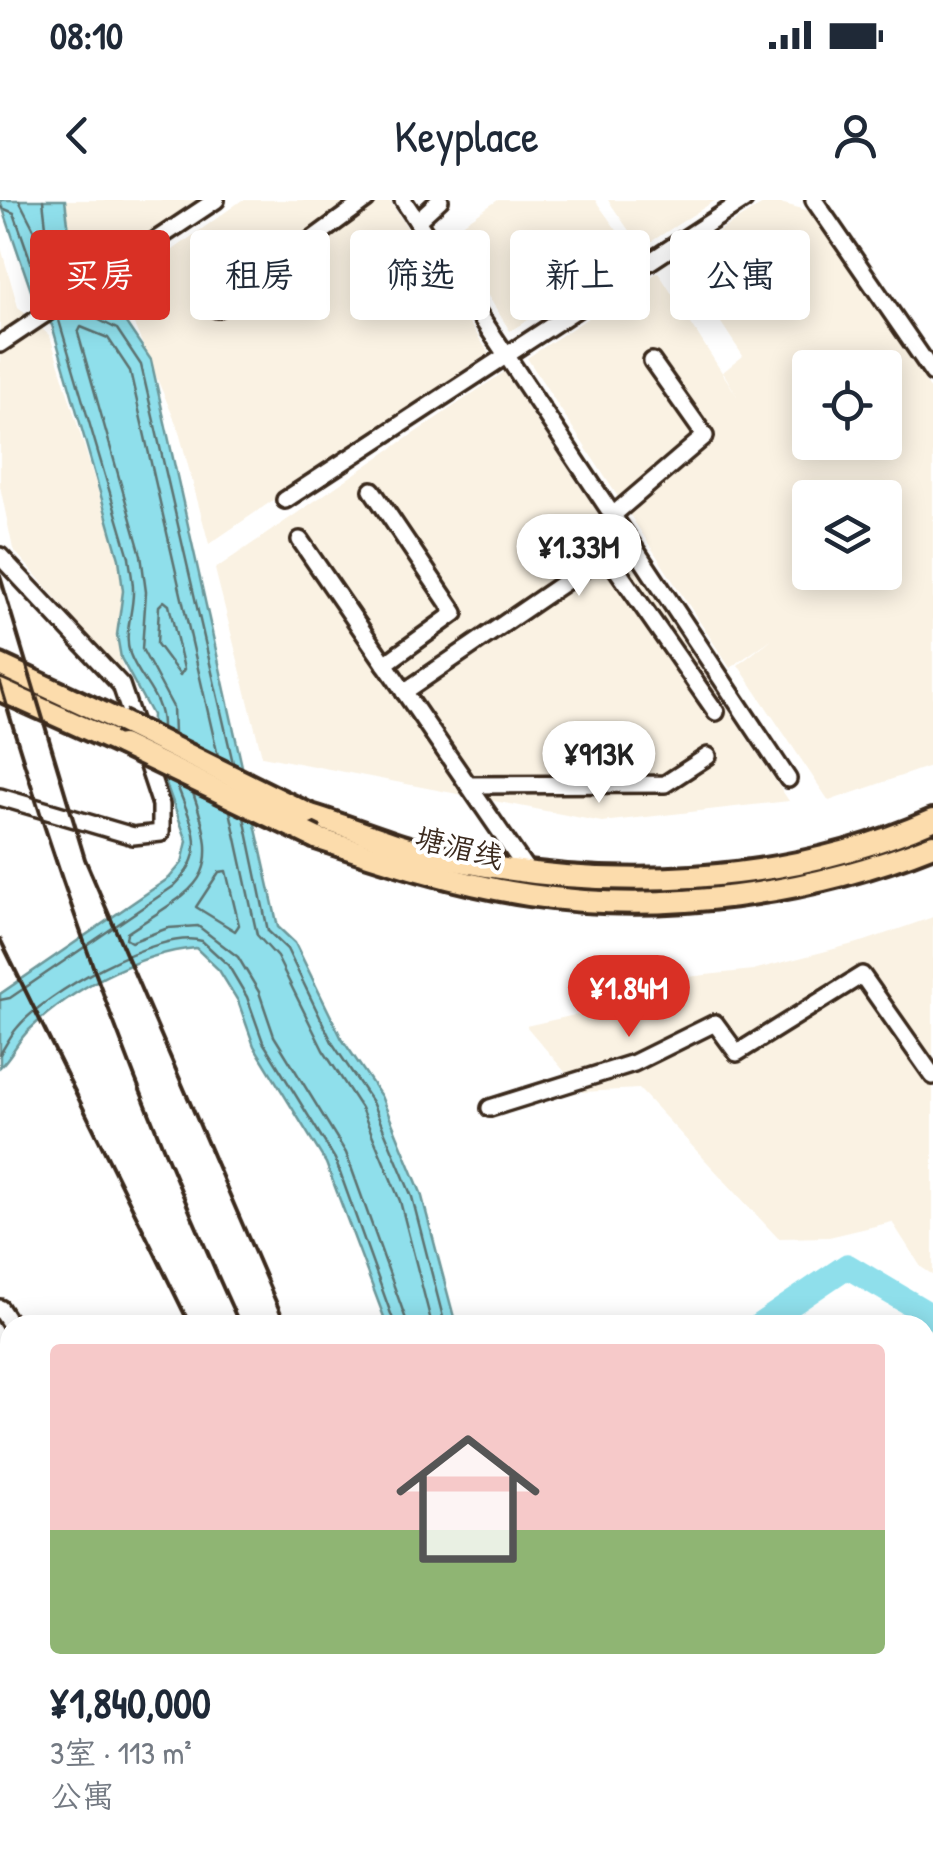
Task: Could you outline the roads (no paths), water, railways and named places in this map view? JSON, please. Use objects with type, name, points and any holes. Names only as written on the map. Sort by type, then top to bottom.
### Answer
[{"type":"main road","points":[[0,665],[308,814],[451,860],[580,880],[690,879],[821,856],[933,820]]},
{"type":"main road","name":"塘湄线","points":[[0,690],[316,838],[427,874],[530,896],[649,904],[749,893],[870,871],[933,845]]},
{"type":"street","points":[[325,230],[366,200]]},
{"type":"street","points":[[403,200],[788,779]]},
{"type":"street","points":[[417,220],[440,200]]},
{"type":"street","points":[[284,500],[744,200]]},
{"type":"street","points":[[814,200],[933,373]]},
{"type":"street","points":[[0,344],[214,201]]},
{"type":"street","points":[[613,515],[705,436],[652,361]]},
{"type":"street","points":[[372,490],[454,614],[385,664]]},
{"type":"street","points":[[300,540],[528,872]]},
{"type":"street","points":[[404,692],[606,554],[716,712]]},
{"type":"street","points":[[0,556],[121,685],[161,805],[161,833],[134,836],[0,797]]},
{"type":"street","points":[[468,785],[665,784],[708,756]]},
{"type":"street","points":[[490,1108],[634,1063],[715,1023],[737,1052],[862,975],[933,1076]]},
{"type":"water","points":[[0,200],[65,200],[69,230],[30,230],[30,288]]},
{"type":"water","points":[[47,320],[124,320],[151,360],[278,927],[295,943],[342,1039],[381,1096],[421,1193],[453,1315],[383,1315],[326,1163],[254,1046],[238,1001],[219,970],[196,948],[151,957],[85,988],[29,1030],[0,1067],[0,994],[169,878],[182,863],[187,841],[151,742],[152,715],[121,658],[117,635],[123,591],[119,559],[52,325]]},
{"type":"waterway","points":[[775,1315],[847,1266],[930,1315]]},
{"type":"railway","points":[[0,576],[85,859],[282,1315]]},
{"type":"railway","points":[[0,683],[108,1008],[236,1315]]},
{"type":"railway","points":[[0,939],[185,1315]]}]
